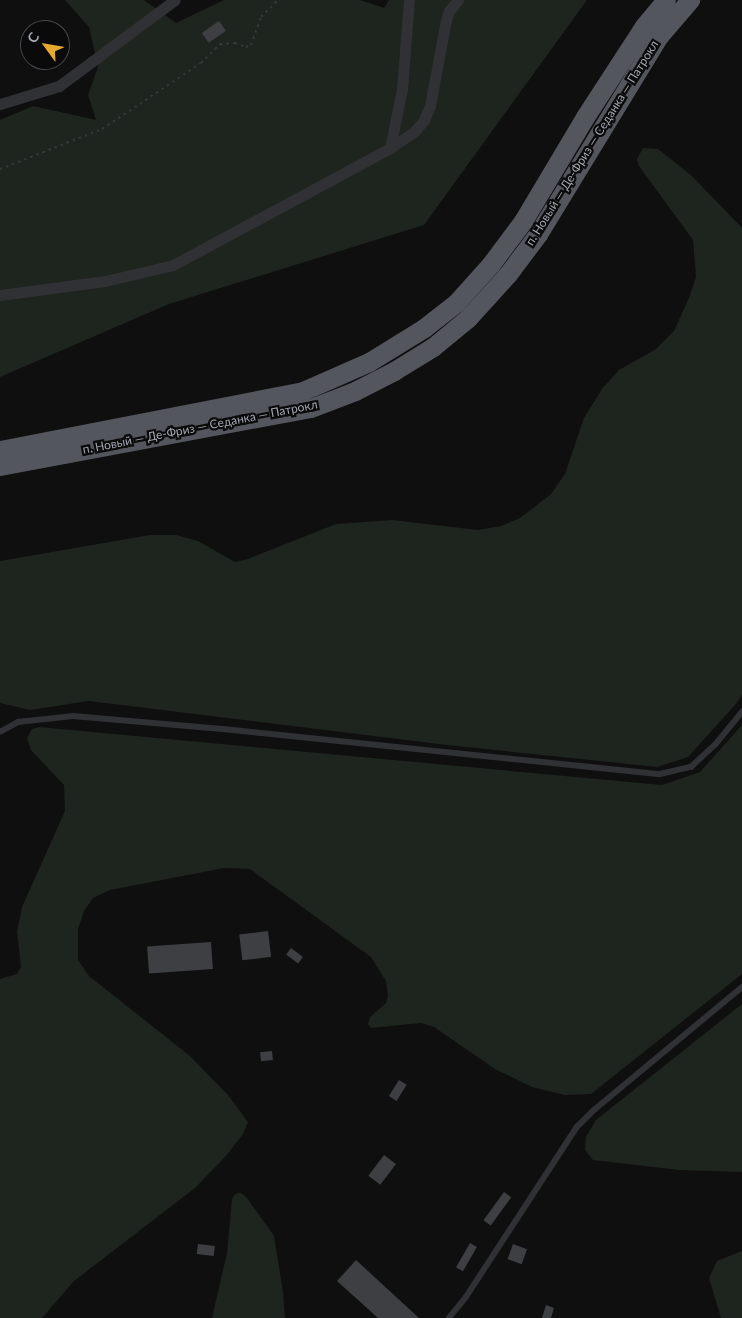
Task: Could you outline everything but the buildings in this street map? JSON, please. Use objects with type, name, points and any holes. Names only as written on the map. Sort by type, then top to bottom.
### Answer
[{"type":"highway","name":"п. Новый — Де-Фриз — Седанка — Патрокл","points":[[0,450],[303,391],[369,362],[424,328],[456,303],[502,250],[523,221],[585,117],[644,26],[666,0]]},
{"type":"highway","name":"п. Новый — Де-Фриз — Седанка — Патрокл","points":[[0,466],[311,408],[355,391],[394,371],[433,347],[468,318],[508,274],[533,240],[659,36],[690,0]]},
{"type":"street","points":[[0,104],[59,86],[175,0]]},
{"type":"street","points":[[390,148],[402,89],[408,0]]},
{"type":"street","points":[[0,295],[105,281],[173,265],[390,148],[414,132],[424,120],[430,106],[446,20],[449,11],[458,0]]},
{"type":"lane","points":[[0,732],[18,722],[73,716],[233,730],[660,774],[691,767],[715,745],[742,712]]},
{"type":"lane","points":[[449,1318],[466,1297],[576,1128],[594,1110],[742,987]]},
{"type":"path","points":[[0,169],[102,129],[201,63],[220,44],[228,43],[246,47],[251,45],[261,17],[278,0]]},
{"type":"shaded area","points":[[65,0],[144,0],[176,23],[224,0],[360,0],[384,8],[389,0],[587,0],[424,225],[169,304],[0,377],[0,120],[33,106],[96,120],[88,95],[98,67],[89,27]]},
{"type":"shaded area","points":[[643,148],[658,149],[692,176],[742,228],[742,695],[688,757],[657,767],[447,745],[89,701],[30,710],[0,703],[0,561],[150,535],[176,535],[198,541],[235,562],[248,559],[336,524],[392,520],[478,530],[501,526],[520,518],[551,494],[565,474],[584,418],[602,389],[619,370],[656,349],[674,331],[696,277],[693,240],[639,166],[637,159]]},
{"type":"shaded area","points":[[742,725],[742,974],[591,1094],[565,1095],[532,1087],[495,1069],[434,1027],[421,1023],[371,1028],[368,1024],[370,1017],[386,1003],[388,996],[386,981],[371,957],[250,869],[224,868],[110,890],[93,898],[84,911],[78,929],[78,960],[89,976],[190,1056],[228,1095],[248,1122],[243,1134],[226,1156],[195,1188],[74,1281],[42,1318],[0,1318],[0,979],[17,974],[21,967],[17,932],[22,907],[65,811],[64,785],[31,750],[27,738],[32,729],[39,727],[662,785],[700,772]]},
{"type":"shaded area","points":[[742,1004],[742,1172],[679,1170],[593,1160],[585,1150],[586,1137],[596,1120]]},
{"type":"shaded area","points":[[241,1193],[247,1198],[274,1236],[285,1318],[212,1318],[227,1253],[232,1199],[235,1194]]},
{"type":"shaded area","points":[[742,1251],[742,1318],[721,1318],[709,1278],[717,1261]]}]
